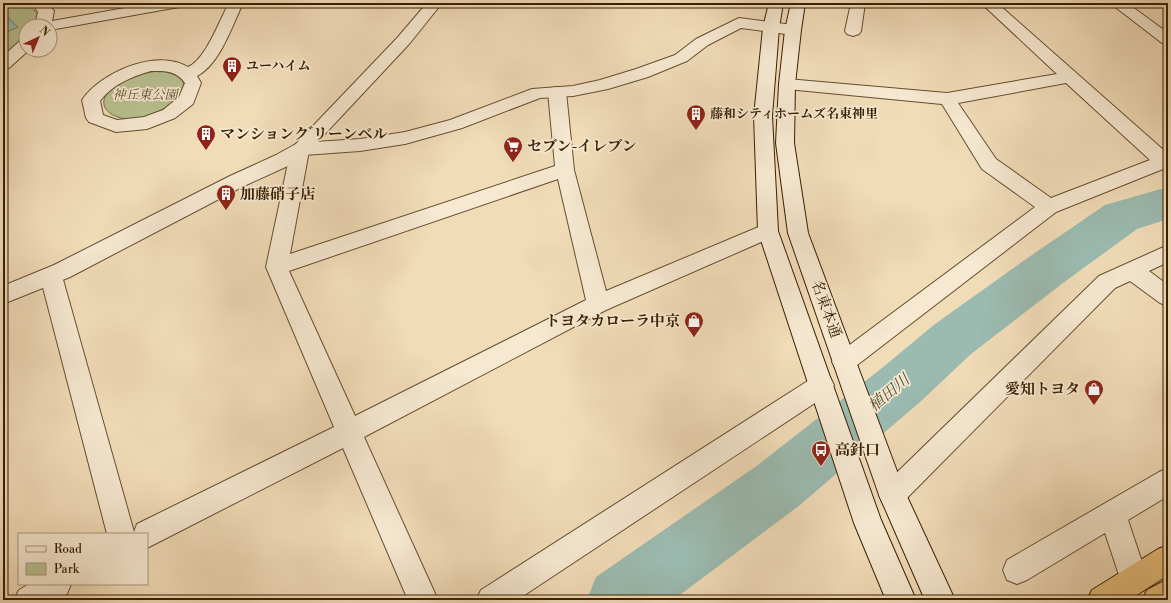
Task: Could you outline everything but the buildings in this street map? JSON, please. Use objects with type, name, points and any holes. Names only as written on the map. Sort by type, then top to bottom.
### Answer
[{"type":"highway","points":[[1102,600],[1168,559]]},
{"type":"highway","points":[[1157,600],[1168,593]]},
{"type":"street","points":[[39,3],[46,11],[45,18]]},
{"type":"street","points":[[58,24],[179,3]]},
{"type":"street","points":[[188,74],[200,68],[209,57],[236,3]]},
{"type":"street","points":[[3,295],[51,276],[237,181],[283,160],[300,148],[404,40],[435,3]]},
{"type":"street","name":"名東本通","points":[[776,3],[771,28],[763,116],[768,231],[868,523],[901,600]]},
{"type":"street","name":"名東本通","points":[[798,3],[793,30],[787,84],[785,143],[798,233],[892,496],[940,600]]},
{"type":"street","points":[[852,31],[858,3]]},
{"type":"street","points":[[844,362],[1049,207],[1166,161],[988,3]]},
{"type":"street","points":[[1117,3],[1168,40]]},
{"type":"street","points":[[300,148],[360,145],[405,138],[456,124],[538,93],[573,91],[602,85],[642,73],[681,58],[702,42],[739,23],[793,30]]},
{"type":"street","points":[[3,64],[18,51]]},
{"type":"street","points":[[150,66],[172,66],[188,74],[193,83],[187,100],[169,114],[147,123],[116,126],[95,118],[91,100],[100,88],[122,74],[150,66]]},
{"type":"street","points":[[787,84],[947,99],[1070,77]]},
{"type":"street","points":[[557,92],[565,170],[598,304]]},
{"type":"street","points":[[947,99],[989,164],[1049,207]]},
{"type":"street","points":[[300,148],[277,267],[423,600]]},
{"type":"street","points":[[277,267],[565,170]]},
{"type":"street","points":[[148,533],[598,304],[768,231]]},
{"type":"street","points":[[892,496],[1107,282],[1133,271],[1168,253]]},
{"type":"street","points":[[1133,271],[1168,297]]},
{"type":"street","points":[[51,276],[121,533]]},
{"type":"street","points":[[491,600],[822,385]]},
{"type":"street","points":[[1017,570],[1168,481]]},
{"type":"street","points":[[1112,514],[1134,580]]},
{"type":"street","points":[[29,600],[55,585]]},
{"type":"green space","points":[[3,3],[25,3],[40,15],[39,18],[18,18],[18,46],[3,58]]},
{"type":"green space","name":"神丘東公園","points":[[161,71],[177,76],[183,83],[183,91],[176,100],[166,108],[139,118],[126,119],[112,115],[105,107],[105,97],[115,86],[137,75]]},
{"type":"water","points":[[3,13],[18,27],[3,32]]},
{"type":"waterway","name":"植田川","points":[[619,600],[779,485],[901,385],[953,339],[1046,270],[1121,217],[1168,203]]},
{"type":"place","name":"ユーハイム","points":[[232,83]]},
{"type":"place","name":"藤和シティホームズ名東神里","points":[[696,131]]},
{"type":"place","name":"マンションク ゙リーンベル","points":[[206,151]]},
{"type":"place","name":"セブン-イレブン","points":[[513,163]]},
{"type":"place","name":"加藤硝子店","points":[[226,211]]},
{"type":"place","name":"トヨタカローラ中京","points":[[694,338]]},
{"type":"place","name":"愛知トヨタ","points":[[1094,406]]},
{"type":"place","name":"高針口","points":[[821,467]]}]
